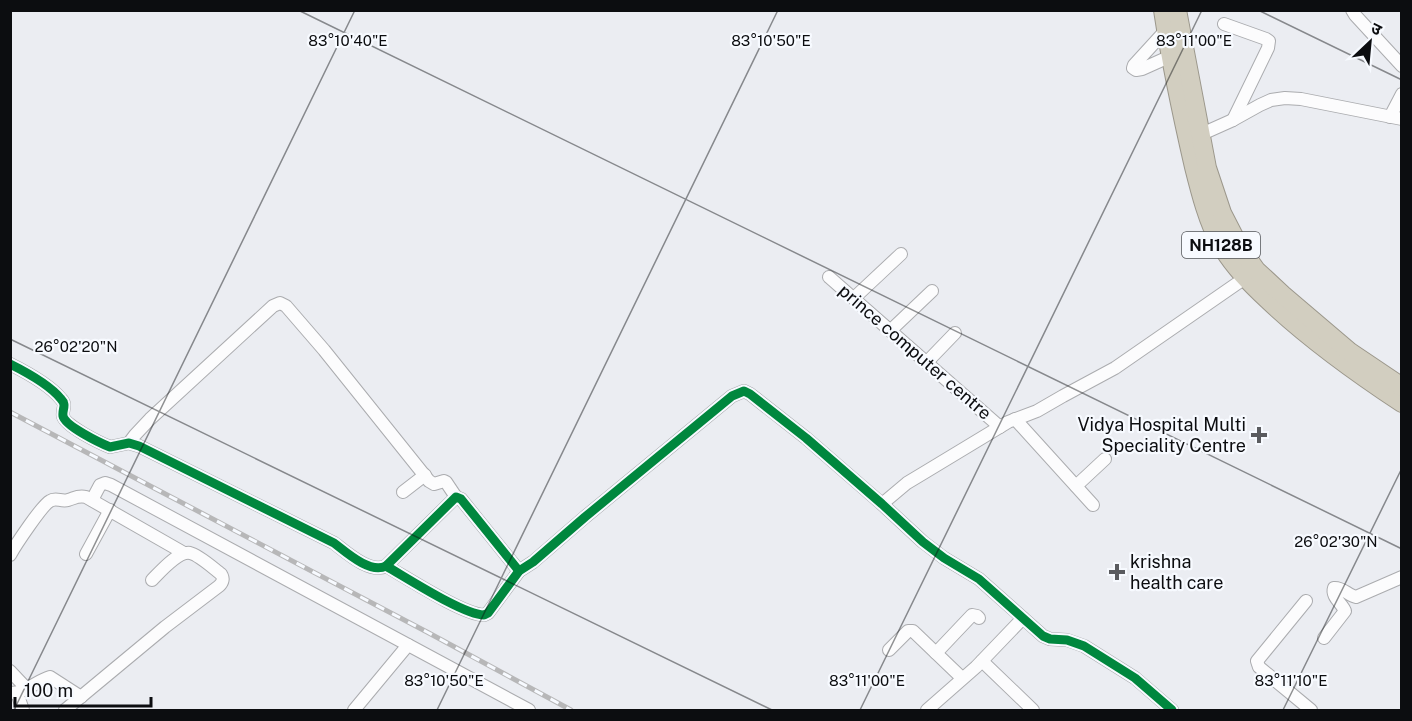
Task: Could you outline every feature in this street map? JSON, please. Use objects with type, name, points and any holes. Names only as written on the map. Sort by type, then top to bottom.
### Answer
[{"type":"highway","name":"NH128B","points":[[1162,10],[1171,56],[1194,137],[1222,213],[1239,246],[1256,270],[1283,295],[1350,352],[1401,387]]},
{"type":"highway","name":"NH128B","points":[[1177,10],[1203,204],[1220,244],[1245,278],[1281,312],[1318,344],[1401,403]]},
{"type":"street","points":[[1352,10],[1401,66]]},
{"type":"street","points":[[1224,24],[1269,41],[1268,48],[1233,120]]},
{"type":"street","points":[[1166,30],[1133,68],[1142,69],[1171,56]]},
{"type":"street","points":[[1194,137],[1271,100],[1285,98],[1301,99],[1396,118],[1401,94]]},
{"type":"street","points":[[854,298],[901,254]]},
{"type":"street","name":"prince computer centre","points":[[829,277],[1000,427]]},
{"type":"street","points":[[882,504],[907,483],[1000,427],[1037,411],[1115,368],[1245,278]]},
{"type":"street","points":[[891,330],[932,291]]},
{"type":"street","points":[[129,443],[158,411],[273,306],[280,303],[286,306],[324,350],[425,475],[434,484],[444,481],[448,483],[456,497],[461,499],[519,571]]},
{"type":"street","points":[[927,362],[955,333]]},
{"type":"street","points":[[10,364],[29,374],[60,397],[64,402],[64,420],[72,427],[110,447],[129,443],[144,448],[334,543],[351,556],[374,568],[381,569],[386,566],[456,497]]},
{"type":"street","points":[[386,566],[453,604],[478,615],[484,615],[488,613],[519,571],[533,562],[732,396],[744,391],[806,438],[923,542],[951,563],[979,579],[1043,636],[1076,642],[1135,678],[1172,711]]},
{"type":"street","points":[[1015,419],[1093,505]]},
{"type":"street","points":[[1076,486],[1105,459]]},
{"type":"street","points":[[403,492],[425,475]]},
{"type":"street","points":[[92,500],[100,485],[105,483],[111,485],[529,711]]},
{"type":"street","points":[[10,555],[50,500],[66,501],[86,496],[184,553],[192,554],[223,577],[222,583],[165,627],[65,711]]},
{"type":"street","points":[[86,554],[110,510]]},
{"type":"street","points":[[152,580],[184,553]]},
{"type":"street","points":[[1324,638],[1345,611],[1334,590],[1339,588],[1356,597],[1401,577]]},
{"type":"street","points":[[1306,601],[1257,662],[1259,667],[1311,711]]},
{"type":"street","points":[[936,653],[972,615],[979,618]]},
{"type":"street","points":[[931,709],[1023,618]]},
{"type":"street","points":[[889,650],[910,630],[962,678]]},
{"type":"street","points":[[354,711],[408,645]]},
{"type":"street","points":[[982,661],[1026,708]]},
{"type":"street","points":[[10,671],[23,711]]},
{"type":"street","points":[[18,691],[50,677],[81,697]]},
{"type":"railway","points":[[10,412],[571,710]]},
{"type":"cycle path","points":[[10,364],[51,389],[64,403],[65,420],[84,434],[110,447],[129,443],[139,446],[334,543],[366,565],[380,568],[386,566],[456,497],[461,499],[519,571]]},
{"type":"cycle path","points":[[386,566],[450,603],[484,615],[488,613],[519,571],[533,562],[732,396],[744,391],[806,438],[923,542],[979,579],[1043,636],[1050,639],[1067,640],[1084,646],[1135,678],[1172,710]]},
{"type":"place","name":"Vidya Hospital Multi Speciality Centre","points":[[1259,435]]},
{"type":"place","name":"krishna health care","points":[[1117,572]]}]
